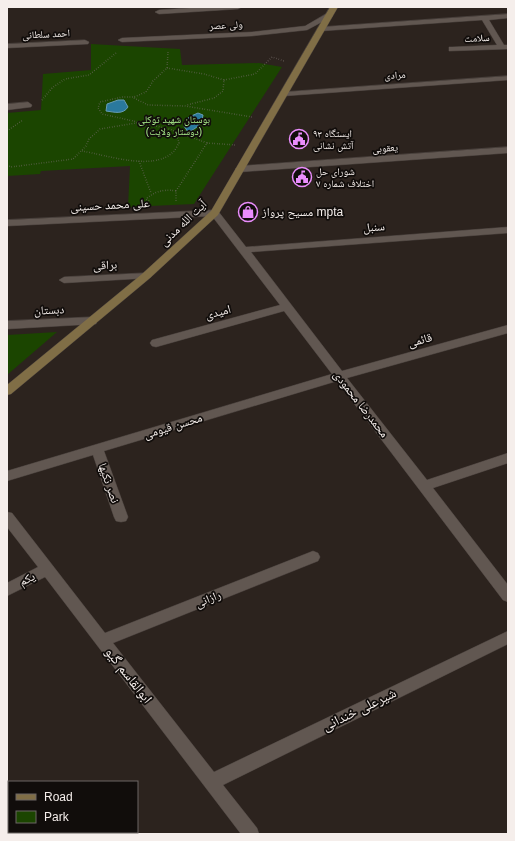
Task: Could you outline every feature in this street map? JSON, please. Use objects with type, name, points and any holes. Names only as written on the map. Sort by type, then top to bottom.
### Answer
[{"type":"main road","name":"آیت الله مدنی","points":[[7,390],[146,276],[215,213],[334,7]]},
{"type":"street","points":[[159,12],[238,7]]},
{"type":"street","name":"ولی عصر","points":[[122,40],[252,34],[299,29],[307,28],[329,16]]},
{"type":"street","points":[[321,29],[508,16]]},
{"type":"street","name":"سلامت","points":[[484,18],[505,47]]},
{"type":"street","name":"احمد سلطانی","points":[[7,46],[85,42]]},
{"type":"street","name":"سلامت","points":[[452,49],[505,47]]},
{"type":"street","name":"مرادی","points":[[284,94],[508,78]]},
{"type":"street","points":[[7,107],[28,105]]},
{"type":"street","name":"یعقوبی","points":[[240,169],[508,150]]},
{"type":"street","name":"علی محمد حسینی","points":[[7,222],[215,213]]},
{"type":"street","name":"محمدرضا محمودی","points":[[215,213],[508,596]]},
{"type":"street","name":"سنبل","points":[[243,250],[508,230]]},
{"type":"street","name":"براقی","points":[[64,280],[146,276]]},
{"type":"street","name":"امیدی","points":[[156,343],[287,307]]},
{"type":"street","name":"دبستان","points":[[7,325],[92,321]]},
{"type":"street","name":"قائمی","points":[[340,376],[508,329]]},
{"type":"street","name":"محسن قیومی","points":[[7,476],[340,376]]},
{"type":"street","name":"نصر نکیها","points":[[97,448],[121,517]]},
{"type":"street","points":[[424,486],[508,458]]},
{"type":"street","name":"ابوالقاسم گیو","points":[[7,517],[251,834]]},
{"type":"street","name":"رازانی","points":[[102,641],[313,557]]},
{"type":"street","name":"یکم","points":[[7,590],[47,569]]},
{"type":"street","name":"شیرعلی خندانی","points":[[211,782],[508,637]]},
{"type":"path","points":[[28,105],[42,102],[52,88],[65,79],[89,75],[110,60],[118,50]]},
{"type":"path","points":[[161,52],[169,52],[167,68],[153,81],[146,92],[134,97],[122,97],[100,102],[98,108],[102,114],[144,122],[190,135],[206,143],[253,147]]},
{"type":"path","points":[[167,68],[204,74],[224,80],[255,74],[272,57],[300,67]]},
{"type":"path","points":[[185,106],[214,98],[223,91],[224,80]]},
{"type":"path","points":[[134,97],[148,105],[185,106],[269,120]]},
{"type":"path","points":[[7,164],[11,167],[73,159],[86,146],[89,139],[100,129],[144,122]]},
{"type":"path","points":[[82,150],[129,160],[154,162],[172,154],[179,143],[176,132]]},
{"type":"path","points":[[176,192],[206,143]]},
{"type":"path","points":[[140,161],[151,193]]},
{"type":"green space","name":"بوستان شهید توکلی (دوستار ولایت)","points":[[91,44],[180,49],[182,65],[259,63],[282,67],[194,204],[128,207],[130,166],[41,171],[40,174],[7,176],[7,113],[41,110],[43,74],[91,70]]},
{"type":"green space","points":[[57,332],[7,375],[7,335]]},
{"type":"water","points":[[118,100],[124,100],[128,107],[126,110],[121,112],[106,111],[107,104]]},
{"type":"water","points":[[198,113],[203,115],[200,124],[188,132],[184,126],[189,117]]},
{"type":"place","name":"ایستگاه ۹۳ آتش نشانی","points":[[299,139]]},
{"type":"place","name":"شورای حل اختلاف شماره ۷","points":[[302,177]]},
{"type":"place","name":"مسیح پرواز mpta","points":[[248,212]]}]
